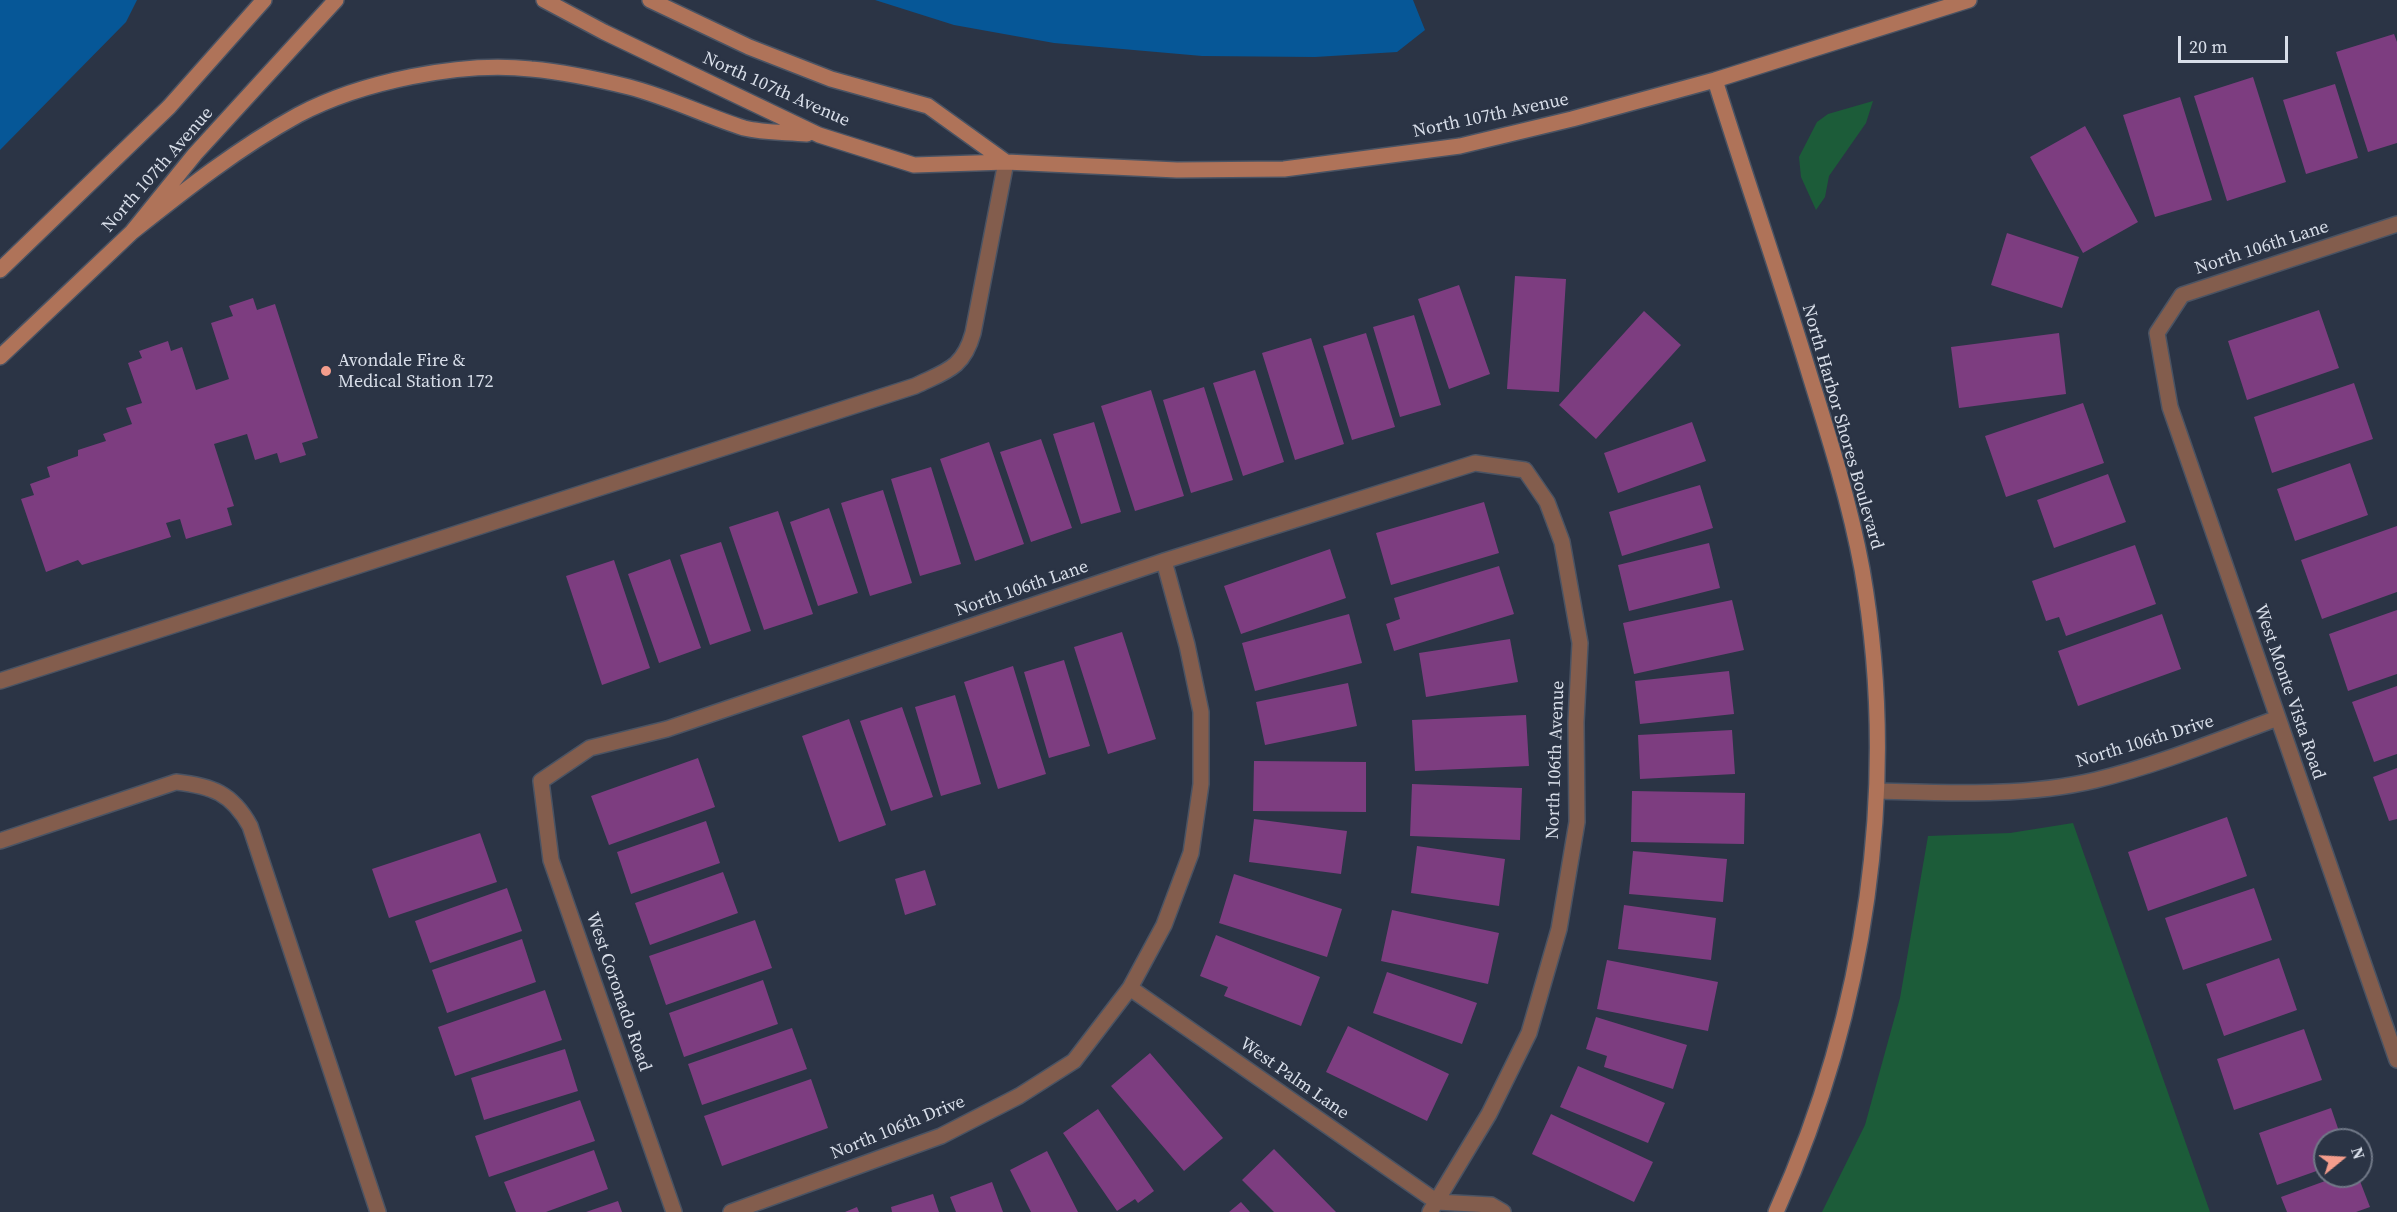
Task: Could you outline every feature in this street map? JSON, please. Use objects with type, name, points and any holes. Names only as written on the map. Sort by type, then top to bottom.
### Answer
[{"type":"main road","name":"North 107th Avenue","points":[[0,270],[169,107],[264,0]]},
{"type":"main road","name":"North 107th Avenue","points":[[3,347],[132,232],[195,154],[336,0]]},
{"type":"main road","name":"North 107th Avenue","points":[[544,0],[604,32],[819,135],[914,165],[1006,162],[1177,170],[1284,170],[1378,159],[1460,146],[1572,119],[1715,80],[1969,0]]},
{"type":"main road","name":"North 107th Avenue","points":[[651,0],[749,47],[831,79],[928,106],[1006,162]]},
{"type":"main road","points":[[132,232],[200,178],[251,143],[300,114],[358,91],[466,69],[530,68],[577,76],[631,88],[747,129],[819,135]]},
{"type":"main road","name":"North Harbor Shores Boulevard","points":[[1715,80],[1806,364],[1848,508],[1870,627],[1877,719],[1877,791],[1864,927],[1854,982],[1832,1063],[1794,1170],[1776,1212]]},
{"type":"street","points":[[0,681],[915,386],[956,367],[967,352],[973,333],[1006,162]]},
{"type":"street","name":"North 106th Lane","points":[[2157,333],[2182,295],[2397,224]]},
{"type":"street","name":"West Monte Vista Road","points":[[2157,333],[2170,407],[2397,1060]]},
{"type":"street","name":"North 106th Lane","points":[[541,781],[590,748],[667,729],[1164,561],[1474,463],[1525,470]]},
{"type":"street","name":"North 106th Avenue","points":[[1436,1209],[1489,1114],[1529,1033],[1559,929],[1576,822],[1576,722],[1580,643],[1562,542],[1547,502],[1525,470]]},
{"type":"street","name":"North 106th Drive","points":[[731,1212],[941,1136],[1019,1096],[1074,1061],[1130,988],[1164,925],[1191,853],[1201,784],[1201,712],[1187,645],[1164,561]]},
{"type":"street","name":"North 106th Drive","points":[[1877,791],[1958,793],[2058,787],[2095,780],[2146,765],[2278,718]]},
{"type":"street","name":"West Coronado Road","points":[[541,781],[551,860],[674,1212]]},
{"type":"street","points":[[0,841],[176,782],[201,785],[220,792],[240,808],[250,826],[378,1212]]},
{"type":"street","name":"West Palm Lane","points":[[1130,988],[1436,1209]]},
{"type":"street","points":[[1436,1209],[1491,1205],[1503,1212]]},
{"type":"green space","points":[[1873,101],[1866,123],[1829,176],[1825,197],[1816,210],[1801,177],[1799,157],[1817,122],[1828,114]]},
{"type":"green space","points":[[2073,823],[2210,1212],[1822,1212],[1865,1125],[1900,998],[1928,836],[2010,833]]},
{"type":"water","points":[[0,0],[137,0],[126,22],[0,150]]},
{"type":"water","points":[[875,0],[1413,0],[1425,30],[1397,52],[1315,57],[1202,56],[1054,43],[954,25]]},
{"type":"building","points":[[2394,34],[2397,42],[2397,143],[2368,152],[2336,52]]},
{"type":"building","points":[[2253,77],[2286,182],[2227,201],[2194,96]]},
{"type":"building","points":[[2335,84],[2358,158],[2306,174],[2283,100]]},
{"type":"building","points":[[2180,97],[2212,200],[2155,217],[2123,115]]},
{"type":"building","points":[[2085,126],[2138,222],[2083,253],[2030,157]]},
{"type":"building","points":[[2007,233],[2079,257],[2062,308],[1991,285]]},
{"type":"building","points":[[1515,276],[1566,279],[1559,392],[1507,389]]},
{"type":"building","points":[[1459,285],[1490,374],[1449,389],[1418,299]]},
{"type":"building","name":"Avondale Fire & Medical Station 172","points":[[253,298],[257,310],[275,304],[318,438],[302,443],[306,455],[280,463],[277,453],[255,460],[247,434],[214,444],[234,506],[227,508],[232,525],[186,539],[180,519],[166,523],[171,537],[82,565],[78,560],[46,572],[21,499],[34,495],[30,484],[50,477],[47,467],[78,456],[78,450],[106,441],[103,434],[132,424],[126,408],[142,403],[128,363],[142,358],[139,351],[168,341],[171,351],[182,347],[196,390],[229,379],[211,323],[233,316],[229,306]]},
{"type":"building","points":[[2319,310],[2339,368],[2247,400],[2228,341]]},
{"type":"building","points":[[1644,311],[1681,345],[1596,439],[1559,405]]},
{"type":"building","points":[[1414,315],[1441,405],[1400,417],[1373,327]]},
{"type":"building","points":[[1366,333],[1395,427],[1352,440],[1323,346]]},
{"type":"building","points":[[2059,333],[2066,394],[1959,408],[1951,347]]},
{"type":"building","points":[[1311,338],[1344,444],[1295,460],[1262,353]]},
{"type":"building","points":[[1255,370],[1284,462],[1243,476],[1213,383]]},
{"type":"building","points":[[2354,383],[2373,439],[2272,473],[2254,417]]},
{"type":"building","points":[[1204,387],[1233,480],[1191,493],[1163,400]]},
{"type":"building","points":[[1151,390],[1184,496],[1135,511],[1101,406]]},
{"type":"building","points":[[2083,403],[2104,463],[2006,497],[1985,436]]},
{"type":"building","points":[[1094,422],[1121,512],[1081,524],[1053,434]]},
{"type":"building","points":[[1692,422],[1706,461],[1618,493],[1604,453]]},
{"type":"building","points":[[1041,439],[1072,528],[1031,542],[1000,452]]},
{"type":"building","points":[[989,442],[1024,544],[975,561],[940,459]]},
{"type":"building","points":[[2350,463],[2368,515],[2295,541],[2277,489]]},
{"type":"building","points":[[931,467],[961,564],[920,576],[891,479]]},
{"type":"building","points":[[2108,474],[2126,522],[2054,548],[2037,500]]},
{"type":"building","points":[[1700,485],[1713,528],[1622,556],[1609,512]]},
{"type":"building","points":[[883,490],[912,583],[870,596],[841,503]]},
{"type":"building","points":[[1484,502],[1499,553],[1391,585],[1376,533]]},
{"type":"building","points":[[829,508],[858,593],[818,606],[790,522]]},
{"type":"building","points":[[778,511],[813,614],[764,630],[729,527]]},
{"type":"building","points":[[2397,526],[2397,592],[2322,619],[2301,560]]},
{"type":"building","points":[[721,542],[751,631],[710,645],[680,555]]},
{"type":"building","points":[[1709,543],[1720,588],[1629,611],[1618,565]]},
{"type":"building","points":[[2135,545],[2156,604],[2066,636],[2059,617],[2046,621],[2032,581]]},
{"type":"building","points":[[1330,549],[1346,598],[1241,634],[1224,586]]},
{"type":"building","points":[[670,559],[701,648],[659,663],[628,574]]},
{"type":"building","points":[[614,560],[650,668],[602,685],[566,576]]},
{"type":"building","points":[[1499,566],[1514,614],[1394,651],[1386,624],[1400,619],[1394,598]]},
{"type":"building","points":[[1732,600],[1744,650],[1634,674],[1623,623]]},
{"type":"building","points":[[2397,610],[2397,674],[2348,691],[2329,634]]},
{"type":"building","points":[[1349,614],[1362,663],[1255,691],[1242,643]]},
{"type":"building","points":[[2162,614],[2181,669],[2078,706],[2058,651]]},
{"type":"building","points":[[1122,632],[1156,739],[1108,754],[1074,647]]},
{"type":"building","points":[[1510,639],[1518,682],[1426,697],[1419,653]]},
{"type":"building","points":[[1064,660],[1090,746],[1049,758],[1024,672]]},
{"type":"building","points":[[1013,666],[1046,774],[998,789],[964,682]]},
{"type":"building","points":[[1729,671],[1734,714],[1640,724],[1635,681]]},
{"type":"building","points":[[1348,683],[1357,726],[1265,745],[1256,702]]},
{"type":"building","points":[[2397,686],[2397,754],[2374,762],[2352,702]]},
{"type":"building","points":[[955,695],[981,784],[941,796],[915,707]]},
{"type":"building","points":[[902,707],[933,797],[891,811],[860,721]]},
{"type":"building","points":[[1526,715],[1529,766],[1415,771],[1412,720]]},
{"type":"building","points":[[849,719],[886,825],[839,842],[802,736]]},
{"type":"building","points":[[1732,730],[1735,774],[1640,779],[1638,735]]},
{"type":"building","points":[[698,758],[715,807],[609,845],[591,796]]},
{"type":"building","points":[[1254,761],[1366,762],[1366,812],[1253,811]]},
{"type":"building","points":[[2397,768],[2397,819],[2389,821],[2373,777]]},
{"type":"building","points":[[1412,784],[1522,788],[1520,840],[1410,836]]},
{"type":"building","points":[[1632,791],[1745,793],[1744,844],[1631,842]]},
{"type":"building","points":[[2227,817],[2247,876],[2148,911],[2128,852]]},
{"type":"building","points":[[1254,819],[1347,831],[1341,874],[1249,862]]},
{"type":"building","points":[[706,821],[720,863],[631,894],[617,852]]},
{"type":"building","points":[[480,833],[497,882],[389,918],[372,869]]},
{"type":"building","points":[[1417,846],[1505,859],[1499,906],[1411,893]]},
{"type":"building","points":[[1633,851],[1727,859],[1723,902],[1629,894]]},
{"type":"building","points":[[925,870],[936,905],[905,915],[895,879]]},
{"type":"building","points":[[723,872],[738,913],[650,945],[635,903]]},
{"type":"building","points":[[1234,874],[1342,909],[1327,957],[1219,923]]},
{"type":"building","points":[[507,888],[522,931],[430,963],[415,921]]},
{"type":"building","points":[[2254,888],[2272,940],[2183,970],[2165,918]]},
{"type":"building","points":[[1624,905],[1716,918],[1711,960],[1618,949]]},
{"type":"building","points":[[1392,910],[1499,933],[1488,984],[1381,961]]},
{"type":"building","points":[[755,920],[772,968],[666,1005],[649,956]]},
{"type":"building","points":[[1216,935],[1320,977],[1301,1026],[1224,996],[1228,987],[1200,976]]},
{"type":"building","points":[[522,939],[536,982],[447,1013],[432,970]]},
{"type":"building","points":[[2279,958],[2297,1010],[2224,1036],[2206,984]]},
{"type":"building","points":[[1607,960],[1718,982],[1708,1031],[1597,1009]]},
{"type":"building","points":[[1387,972],[1477,1003],[1462,1044],[1373,1013]]},
{"type":"building","points":[[763,980],[778,1024],[684,1057],[669,1013]]},
{"type":"building","points":[[545,990],[562,1040],[455,1076],[438,1027]]},
{"type":"building","points":[[1596,1017],[1687,1045],[1673,1089],[1604,1067],[1607,1056],[1586,1049]]},
{"type":"building","points":[[1348,1026],[1449,1074],[1427,1121],[1326,1072]]},
{"type":"building","points":[[792,1028],[807,1069],[702,1105],[688,1064]]},
{"type":"building","points":[[2304,1029],[2322,1080],[2234,1110],[2217,1059]]},
{"type":"building","points":[[565,1049],[578,1091],[484,1120],[471,1078]]},
{"type":"building","points":[[1150,1053],[1223,1138],[1184,1171],[1111,1086]]},
{"type":"building","points":[[1578,1066],[1665,1103],[1648,1143],[1560,1107]]},
{"type":"building","points":[[811,1079],[828,1128],[722,1166],[704,1116]]},
{"type":"building","points":[[580,1100],[595,1141],[489,1177],[475,1136]]},
{"type":"building","points":[[2331,1108],[2338,1128],[2313,1128],[2313,1172],[2277,1185],[2259,1133]]},
{"type":"building","points":[[1098,1109],[1154,1191],[1138,1203],[1135,1199],[1117,1211],[1063,1133]]},
{"type":"building","points":[[1551,1114],[1653,1162],[1634,1202],[1532,1154]]},
{"type":"building","points":[[1274,1149],[1336,1212],[1274,1212],[1242,1180]]},
{"type":"building","points":[[594,1150],[608,1189],[546,1212],[516,1212],[504,1182]]},
{"type":"building","points":[[1047,1151],[1078,1212],[1031,1212],[1010,1170]]},
{"type":"building","points":[[992,1182],[1003,1212],[956,1212],[950,1197]]},
{"type":"building","points":[[2313,1185],[2313,1188],[2363,1188],[2370,1207],[2356,1212],[2287,1212],[2281,1197]]},
{"type":"building","points":[[933,1194],[939,1212],[892,1212],[891,1207]]},
{"type":"building","points":[[618,1201],[622,1212],[586,1212]]},
{"type":"building","points":[[1241,1202],[1250,1212],[1229,1212]]},
{"type":"building","points":[[857,1207],[859,1212],[845,1212]]},
{"type":"place","name":"Avondale Fire & Medical Station 172","points":[[326,371]]}]
